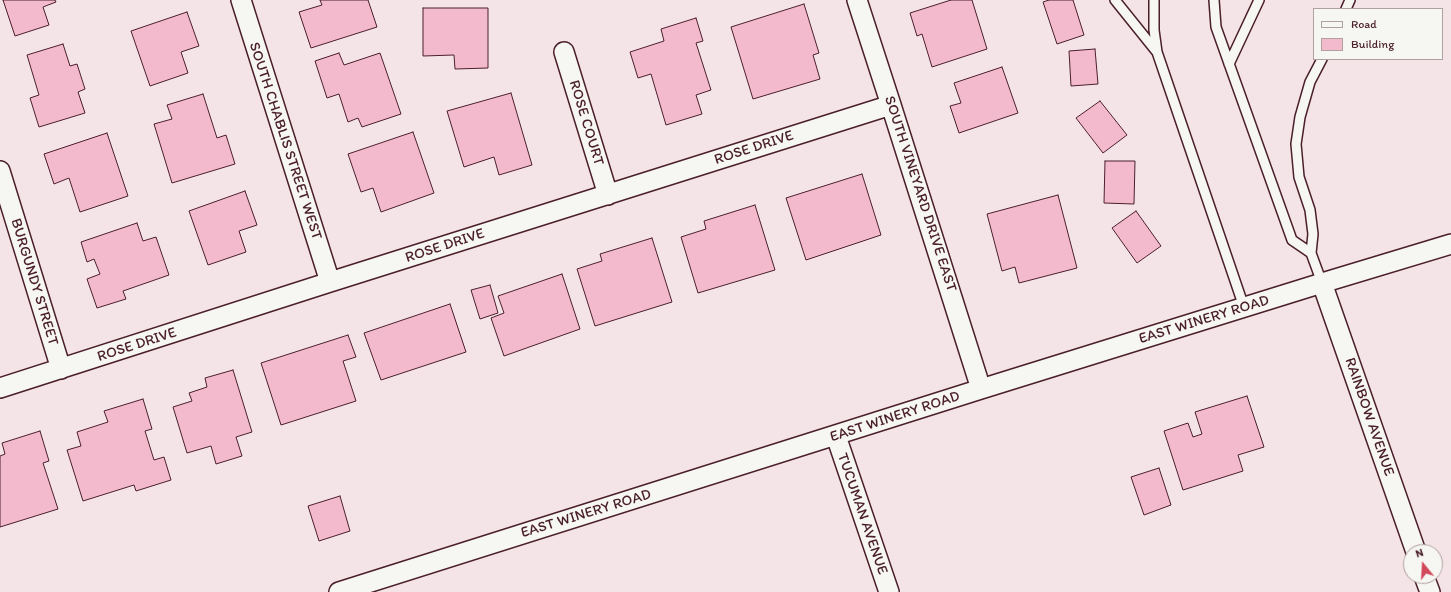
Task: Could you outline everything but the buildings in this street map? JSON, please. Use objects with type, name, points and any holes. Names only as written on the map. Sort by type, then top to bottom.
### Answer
[{"type":"street","name":"SOUTH CHABLIS STREET WEST","points":[[240,0],[330,282]]},
{"type":"street","name":"SOUTH VINEYARD DRIVE EAST","points":[[857,0],[892,105],[981,390]]},
{"type":"street","name":"ROSE COURT","points":[[564,52],[608,195]]},
{"type":"street","name":"ROSE DRIVE","points":[[0,388],[330,282],[892,105]]},
{"type":"street","name":"BURGUNDY STREET","points":[[0,171],[61,369]]},
{"type":"street","name":"EAST WINERY ROAD","points":[[349,590],[1244,307],[1451,244]]},
{"type":"street","name":"RAINBOW AVENUE","points":[[1322,283],[1413,544]]},
{"type":"street","name":"TUCUMAN AVENUE","points":[[836,436],[889,592]]},
{"type":"lane","points":[[1115,0],[1157,52]]},
{"type":"lane","points":[[1154,0],[1154,30],[1157,52],[1244,307]]},
{"type":"lane","points":[[1214,0],[1216,27],[1292,240],[1311,253]]},
{"type":"lane","points":[[1229,64],[1259,0]]},
{"type":"lane","points":[[1321,60],[1310,82],[1300,117],[1296,144],[1299,177],[1310,210],[1313,234],[1311,253],[1322,283]]}]
